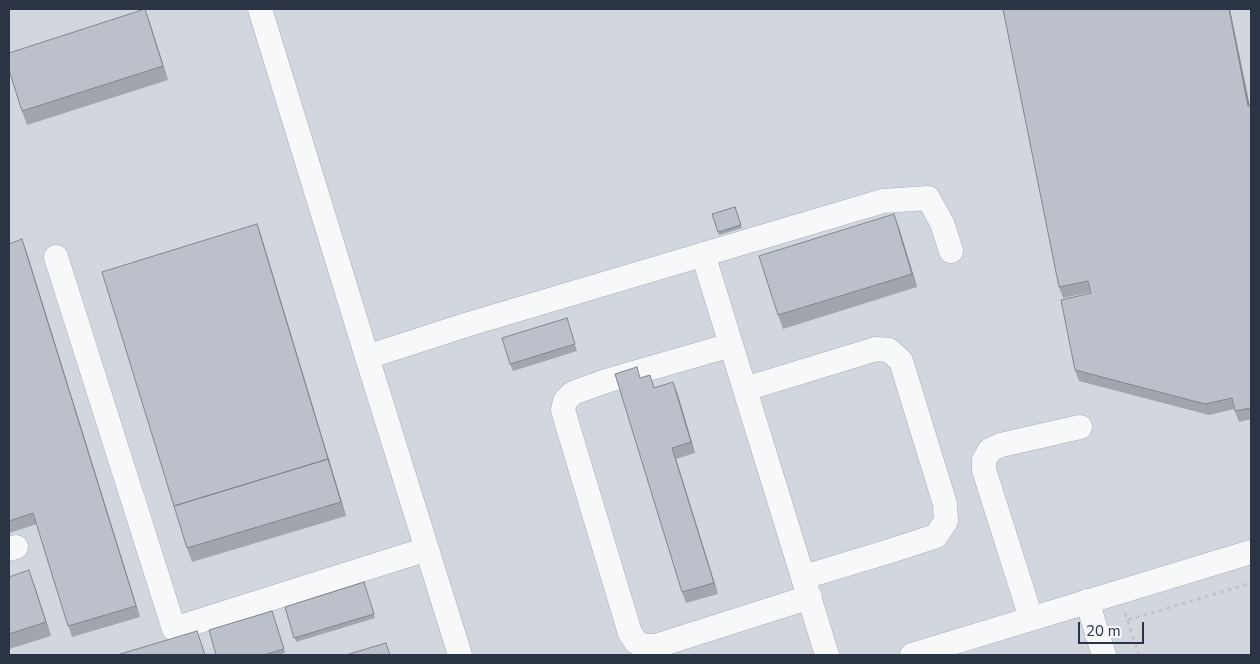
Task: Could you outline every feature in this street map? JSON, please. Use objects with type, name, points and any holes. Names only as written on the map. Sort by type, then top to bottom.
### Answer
[{"type":"lane","points":[[260,9],[460,655]]},
{"type":"lane","points":[[367,358],[469,324],[883,201],[928,198],[942,223],[950,251]]},
{"type":"lane","points":[[703,254],[827,655]]},
{"type":"lane","points":[[56,257],[174,629],[427,549]]},
{"type":"lane","points":[[731,344],[606,381],[573,394],[565,401],[563,410],[630,633],[636,642],[644,646],[656,646],[807,587],[890,551],[936,536],[946,521],[944,504],[901,361],[889,350],[876,349],[745,389]]},
{"type":"lane","points":[[1031,618],[984,470],[984,460],[990,450],[1001,445],[1080,427]]},
{"type":"lane","points":[[912,655],[1251,552]]},
{"type":"lane","points":[[1087,602],[1104,655]]},
{"type":"path","points":[[1128,620],[1251,583]]},
{"type":"path","points":[[1119,592],[1139,655]]},
{"type":"shaded area","points":[[9,9],[1251,9],[1251,655],[9,655]]},
{"type":"building","points":[[145,9],[163,66],[22,111],[9,70],[9,53]]},
{"type":"building","points":[[1003,9],[1229,9],[1248,106],[1251,106],[1251,408],[1235,411],[1232,398],[1205,404],[1075,370],[1061,300],[1091,293],[1088,281],[1059,287]]},
{"type":"building","points":[[735,207],[741,225],[718,232],[712,214]]},
{"type":"building","points":[[894,214],[912,274],[778,315],[759,256]]},
{"type":"building","points":[[257,224],[329,462],[328,459],[174,506],[102,272]]},
{"type":"building","points":[[22,239],[136,606],[68,626],[33,513],[9,521],[9,244]]},
{"type":"building","points":[[567,318],[575,344],[510,364],[502,338]]},
{"type":"building","points":[[637,367],[640,378],[650,375],[654,388],[673,382],[691,442],[672,448],[714,583],[682,592],[615,374]]},
{"type":"building","points":[[328,459],[341,502],[187,548],[174,506]]},
{"type":"building","points":[[29,570],[46,622],[9,634],[9,577]]},
{"type":"building","points":[[364,582],[374,614],[294,638],[285,607]]},
{"type":"building","points":[[272,611],[284,649],[263,655],[216,655],[209,630]]},
{"type":"building","points":[[197,631],[205,655],[117,655]]},
{"type":"building","points":[[386,643],[390,655],[346,655]]}]
